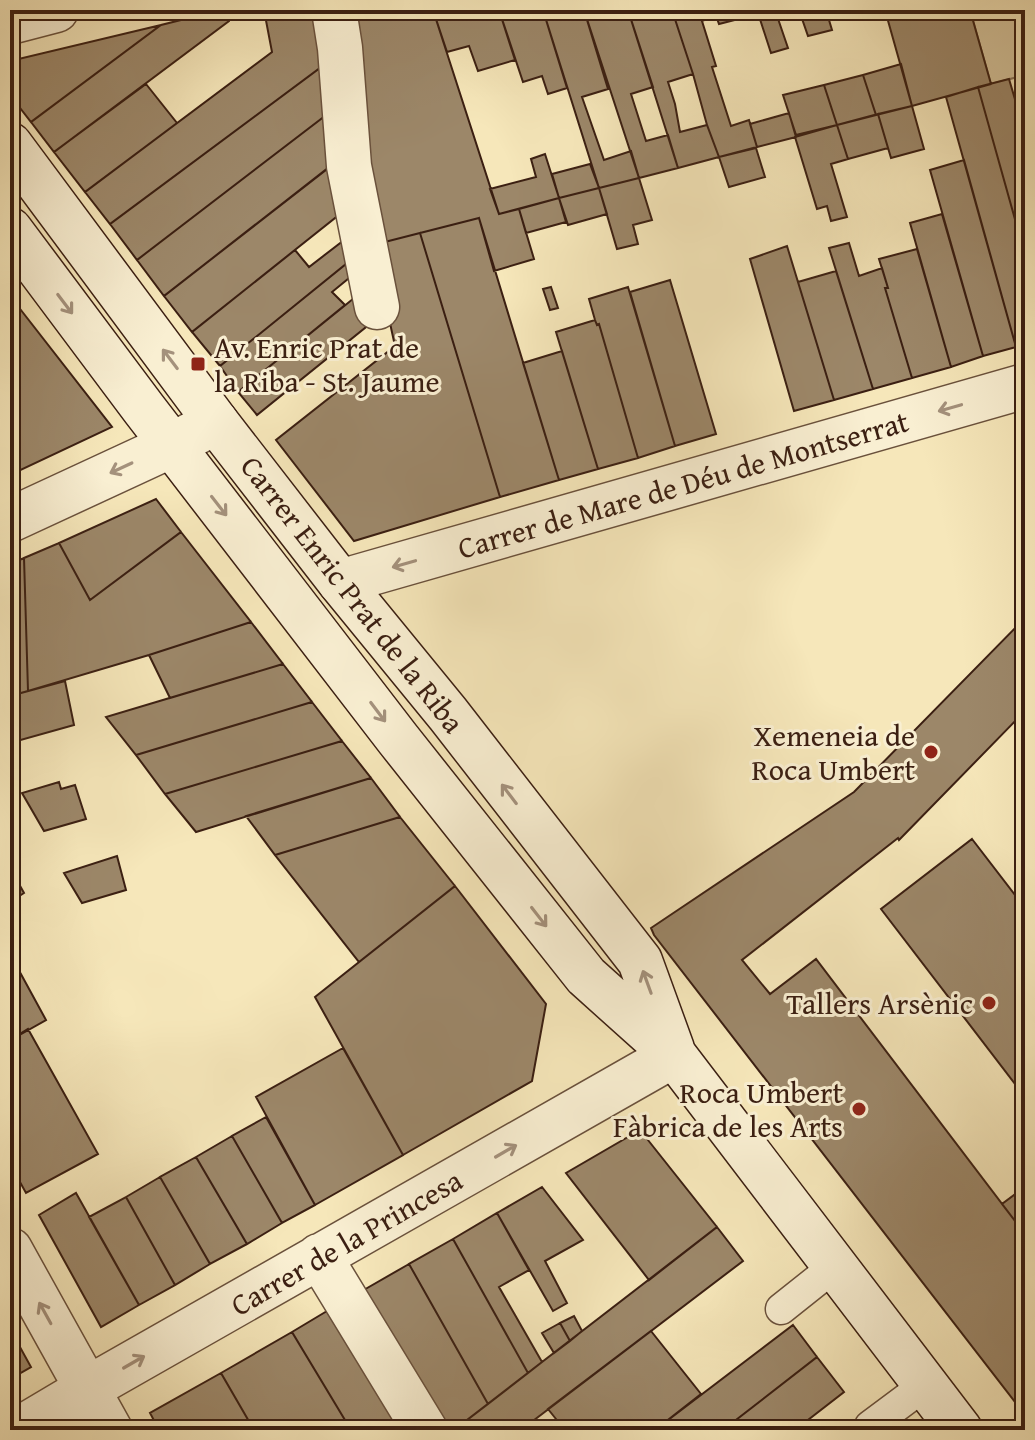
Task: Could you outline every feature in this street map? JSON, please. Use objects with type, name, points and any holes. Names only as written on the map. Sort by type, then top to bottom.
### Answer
[{"type":"street","points":[[10,22],[56,10]]},
{"type":"street","points":[[334,10],[349,166],[377,307]]},
{"type":"street","name":"Carrer Enric Prat de la Riba","points":[[10,145],[216,422],[640,961],[674,1055]]},
{"type":"street","name":"Carrer Enric Prat de la Riba","points":[[10,230],[398,739],[586,976],[674,1055],[960,1430]]},
{"type":"street","name":"Carrer de Mare de Déu de Montserrat","points":[[340,582],[1025,386]]},
{"type":"street","points":[[10,520],[216,422]]},
{"type":"street","name":"Carrer de la Princesa","points":[[18,1430],[674,1055]]},
{"type":"street","points":[[10,1250],[110,1430]]},
{"type":"street","points":[[319,1256],[425,1430]]},
{"type":"lane","points":[[781,1309],[835,1266]]},
{"type":"lane","points":[[870,1426],[925,1385]]},
{"type":"shaded area","points":[[970,10],[1025,10],[1025,75],[991,84]]},
{"type":"building","points":[[228,10],[229,21],[54,152],[31,122],[161,25]]},
{"type":"building","points":[[264,10],[326,10],[332,59],[110,224],[85,192],[272,52]]},
{"type":"building","points":[[343,10],[433,10],[499,214],[519,209],[534,259],[494,271],[479,218],[373,245]]},
{"type":"building","points":[[433,10],[499,10],[515,60],[478,71],[469,46],[447,52]]},
{"type":"building","points":[[499,10],[543,10],[567,88],[548,94],[542,76],[523,82]]},
{"type":"building","points":[[543,10],[584,10],[608,89],[582,97],[604,160],[631,151],[639,178],[599,188]]},
{"type":"building","points":[[584,10],[628,10],[653,87],[631,94],[646,141],[668,135],[678,168],[639,178]]},
{"type":"building","points":[[628,10],[672,10],[693,74],[668,82],[680,132],[707,125],[719,157],[678,168]]},
{"type":"building","points":[[672,10],[714,10],[716,15],[702,21],[716,66],[712,67],[731,126],[749,120],[757,147],[719,157]]},
{"type":"building","points":[[714,10],[757,10],[758,14],[719,24]]},
{"type":"building","points":[[757,10],[775,10],[788,48],[771,53]]},
{"type":"building","points":[[799,10],[826,10],[832,30],[808,36]]},
{"type":"building","points":[[885,10],[970,10],[991,84],[912,106]]},
{"type":"building","points":[[161,25],[31,122],[10,95],[10,61]]},
{"type":"building","points":[[332,59],[334,109],[137,260],[110,224]]},
{"type":"building","points":[[901,64],[912,106],[876,115],[863,75]]},
{"type":"building","points":[[863,75],[876,115],[837,125],[824,85]]},
{"type":"building","points":[[1009,79],[1025,133],[1025,255],[978,87]]},
{"type":"building","points":[[146,84],[177,123],[85,192],[54,152]]},
{"type":"building","points":[[824,85],[837,125],[796,135],[783,95]]},
{"type":"building","points":[[978,87],[1025,255],[1025,344],[1016,347],[946,97]]},
{"type":"building","points":[[1025,104],[1025,128],[1024,129],[1016,106]]},
{"type":"building","points":[[912,106],[924,149],[891,158],[878,114]]},
{"type":"building","points":[[334,109],[340,159],[164,296],[137,260]]},
{"type":"building","points":[[789,113],[796,137],[757,147],[750,124]]},
{"type":"building","points":[[878,114],[888,148],[848,159],[837,125]]},
{"type":"building","points":[[837,125],[848,159],[831,164],[847,217],[831,221],[827,206],[817,209],[795,137]]},
{"type":"building","points":[[756,148],[765,177],[729,187],[719,157]]},
{"type":"building","points":[[545,154],[559,198],[499,214],[490,189],[536,177],[531,159]]},
{"type":"building","points":[[964,160],[1016,347],[983,356],[930,170]]},
{"type":"building","points":[[333,164],[345,210],[192,332],[164,296]]},
{"type":"building","points":[[590,164],[599,188],[559,198],[552,174]]},
{"type":"building","points":[[639,178],[652,220],[633,225],[638,244],[617,249],[599,188]]},
{"type":"building","points":[[599,188],[607,214],[568,225],[559,198]]},
{"type":"building","points":[[559,198],[566,222],[526,233],[519,209]]},
{"type":"building","points":[[942,214],[983,356],[951,367],[910,223]]},
{"type":"building","points":[[479,218],[559,480],[500,497],[420,233]]},
{"type":"building","points":[[420,233],[500,497],[354,541],[276,440],[395,346],[373,245]]},
{"type":"building","points":[[352,234],[357,255],[220,366],[192,332],[295,250],[309,267]]},
{"type":"building","points":[[849,243],[859,276],[882,268],[912,378],[873,389],[829,248]]},
{"type":"building","points":[[787,246],[834,400],[794,411],[750,259]]},
{"type":"building","points":[[917,249],[951,367],[912,378],[879,259]]},
{"type":"building","points":[[357,255],[360,269],[332,292],[345,305],[238,392],[220,366]]},
{"type":"building","points":[[836,271],[873,389],[834,400],[798,282]]},
{"type":"building","points":[[670,280],[716,434],[675,446],[630,292]]},
{"type":"building","points":[[551,287],[558,308],[550,310],[543,289]]},
{"type":"building","points":[[628,287],[675,446],[638,458],[589,299]]},
{"type":"building","points":[[364,290],[371,323],[257,415],[238,392]]},
{"type":"building","points":[[10,296],[112,427],[10,475]]},
{"type":"building","points":[[595,320],[599,324],[638,458],[598,469],[556,332]]},
{"type":"building","points":[[562,351],[598,469],[559,480],[523,363]]},
{"type":"building","points":[[156,499],[181,532],[90,600],[59,543]]},
{"type":"building","points":[[181,532],[251,622],[28,691],[24,558],[59,543],[90,600]]},
{"type":"building","points":[[24,558],[28,691],[10,696],[10,564]]},
{"type":"building","name":"Roca Umbert Fàbrica de les Arts","points":[[1025,618],[1025,711],[899,840],[742,960],[770,994],[816,959],[1025,1234],[1025,1415],[651,928],[854,792]]},
{"type":"building","points":[[251,622],[283,664],[170,698],[149,655]]},
{"type":"building","points":[[283,664],[312,702],[136,755],[106,717]]},
{"type":"building","points":[[65,681],[74,725],[10,743],[10,696]]},
{"type":"building","points":[[312,702],[342,741],[165,794],[136,755]]},
{"type":"building","points":[[342,741],[371,778],[196,832],[165,794]]},
{"type":"building","points":[[371,778],[400,817],[275,855],[246,816]]},
{"type":"building","points":[[59,782],[61,789],[75,785],[86,819],[44,831],[22,793]]},
{"type":"building","points":[[400,817],[455,886],[359,962],[275,855]]},
{"type":"building","name":"Tallers Arsènic","points":[[972,839],[1025,908],[1025,1097],[881,909]]},
{"type":"building","points":[[117,856],[126,890],[82,903],[64,873]]},
{"type":"building","points":[[10,868],[24,893],[10,902]]},
{"type":"building","points":[[455,886],[546,1004],[532,1081],[403,1155],[315,997]]},
{"type":"building","points":[[10,954],[46,1020],[16,1037],[10,1026]]},
{"type":"building","points":[[28,1029],[98,1154],[26,1193],[10,1164],[10,1040]]},
{"type":"building","points":[[343,1048],[403,1155],[315,1205],[256,1097]]},
{"type":"building","points":[[266,1117],[315,1205],[282,1223],[232,1136]]},
{"type":"building","points":[[640,1130],[717,1227],[649,1280],[566,1173]]},
{"type":"building","points":[[232,1136],[282,1223],[247,1244],[196,1157]]},
{"type":"building","points":[[196,1157],[247,1244],[210,1264],[160,1177]]},
{"type":"building","points":[[160,1177],[210,1264],[175,1285],[126,1197]]},
{"type":"building","points":[[542,1187],[583,1240],[545,1261],[567,1303],[553,1311],[497,1213]]},
{"type":"building","points":[[1022,1189],[1025,1193],[1025,1234],[1002,1204]]},
{"type":"building","points":[[76,1193],[139,1305],[101,1327],[39,1215]]},
{"type":"building","points":[[126,1197],[175,1285],[139,1305],[89,1217]]},
{"type":"building","points":[[497,1213],[529,1270],[499,1287],[542,1362],[528,1373],[453,1239]]},
{"type":"building","points":[[717,1227],[743,1261],[521,1430],[454,1430]]},
{"type":"building","points":[[453,1239],[528,1373],[488,1404],[409,1264]]},
{"type":"building","points":[[409,1264],[488,1404],[454,1430],[447,1430],[362,1291]]},
{"type":"building","points":[[327,1311],[400,1430],[351,1430],[292,1332]]},
{"type":"building","points":[[574,1316],[582,1331],[570,1341],[560,1323]]},
{"type":"building","points":[[560,1323],[570,1341],[554,1353],[542,1333]]},
{"type":"building","points":[[793,1325],[817,1357],[723,1430],[655,1430]]},
{"type":"building","points":[[10,1329],[31,1367],[10,1379]]},
{"type":"building","points":[[651,1331],[701,1394],[655,1430],[553,1430],[560,1424],[548,1409]]},
{"type":"building","points":[[292,1332],[351,1430],[254,1430],[221,1373]]},
{"type":"building","points":[[817,1357],[844,1392],[795,1430],[723,1430]]},
{"type":"building","points":[[221,1373],[254,1430],[159,1430],[150,1413]]},
{"type":"place","name":"Av. Enric Prat de la Riba - St. Jaume","points":[[198,364]]},
{"type":"place","name":"Xemeneia de Roca Umbert","points":[[931,752]]},
{"type":"place","name":"Tallers Arsènic","points":[[989,1003]]},
{"type":"place","name":"Roca Umbert Fàbrica de les Arts","points":[[859,1109]]}]
